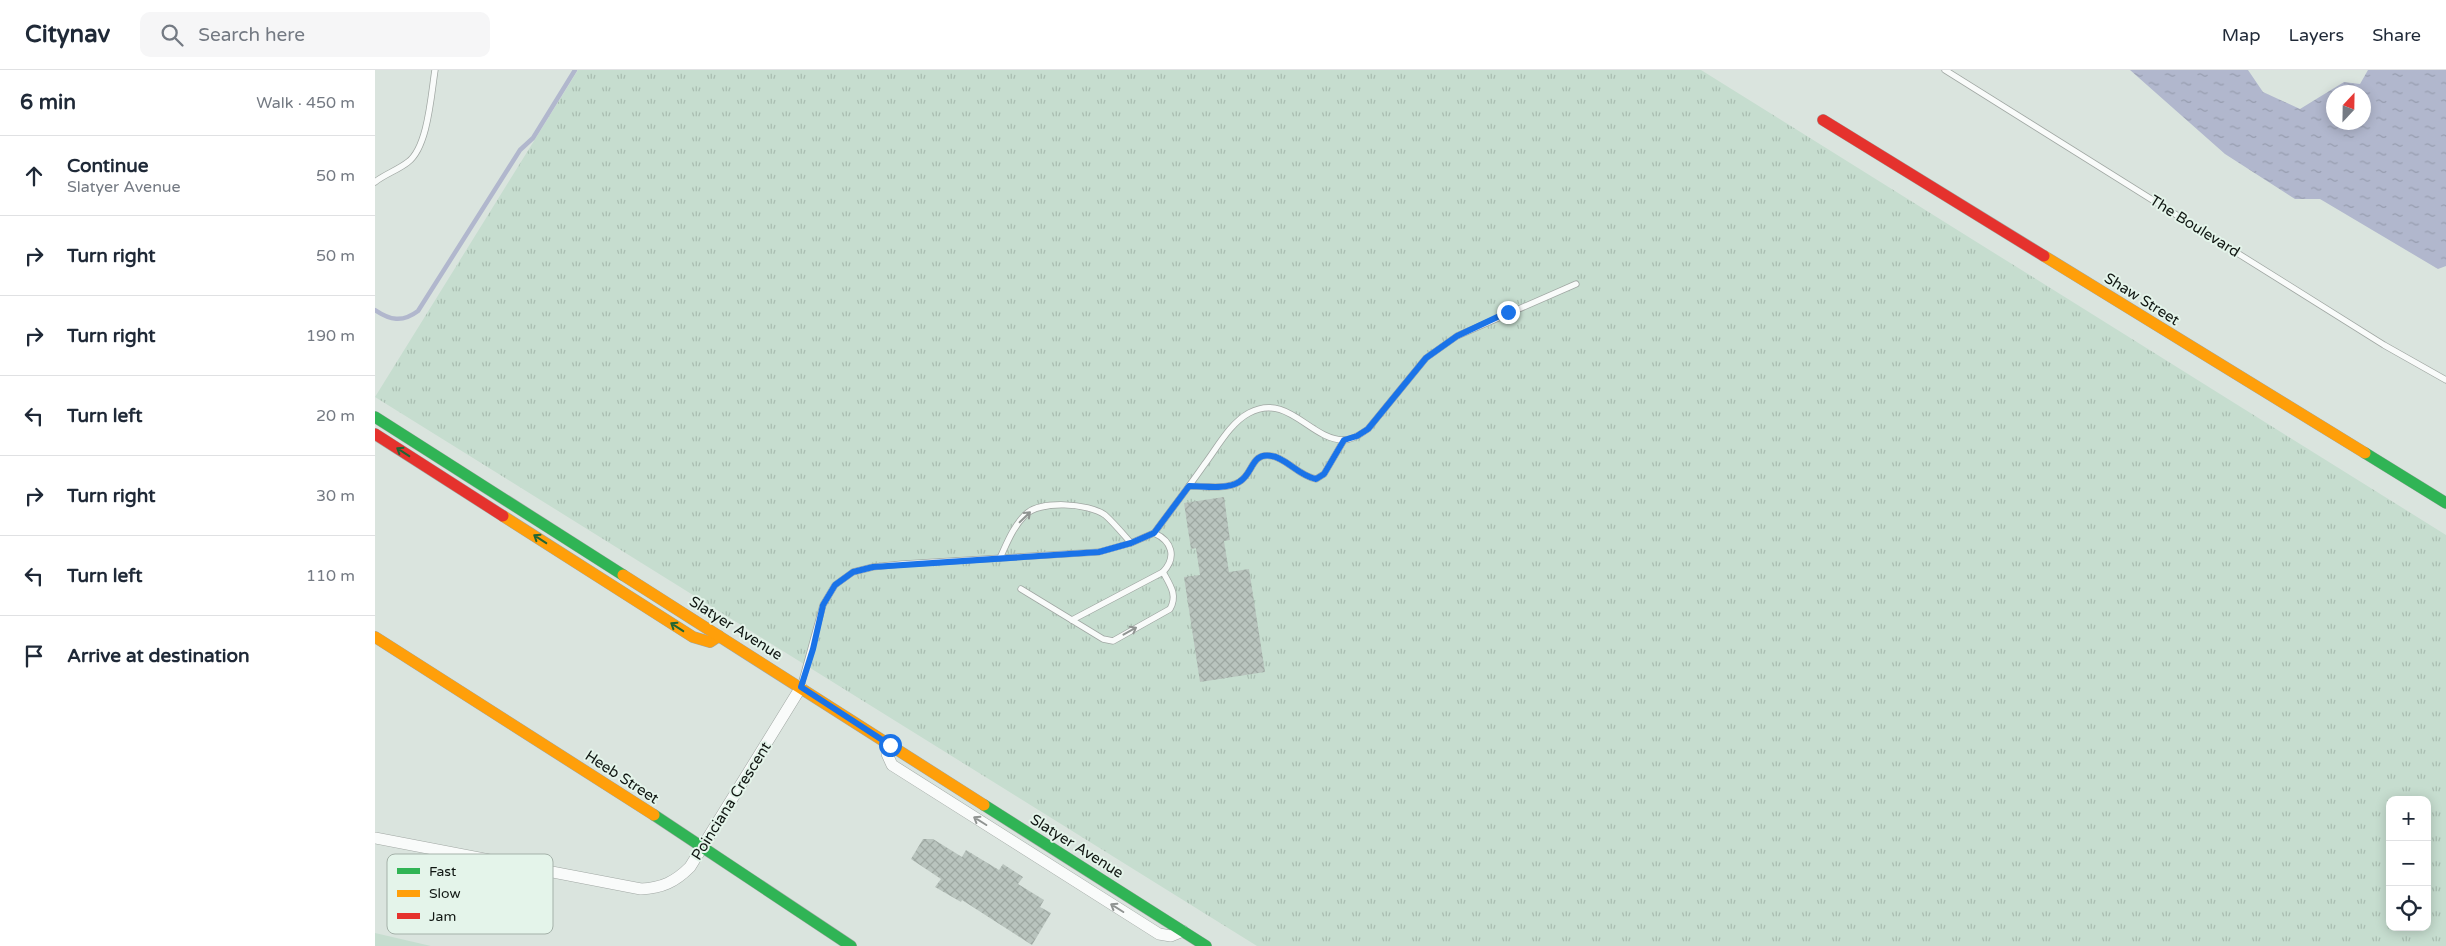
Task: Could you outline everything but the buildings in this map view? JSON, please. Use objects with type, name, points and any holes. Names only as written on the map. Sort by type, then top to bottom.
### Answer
[{"type":"street","name":"Shaw Street","points":[[1823,120],[2446,503]]},
{"type":"street","name":"Slatyer Avenue","points":[[375,417],[1206,946]]},
{"type":"street","points":[[375,434],[693,637],[710,642],[719,636]]},
{"type":"street","name":"Heeb Street","points":[[375,637],[704,847],[851,946]]},
{"type":"street","name":"Poinciana Crescent","points":[[553,872],[641,889],[659,888],[678,879],[690,867],[704,847],[801,687]]},
{"type":"street","name":"Poinciana Crescent","points":[[375,838],[458,854]]},
{"type":"lane","points":[[375,182],[385,174],[408,162],[420,149],[435,70]]},
{"type":"lane","name":"The Boulevard","points":[[1945,70],[2384,345],[2446,380]]},
{"type":"lane","points":[[801,687],[813,649],[823,605],[835,585],[853,572],[873,567],[1099,552],[1131,543],[1154,533],[1231,429],[1248,413],[1268,407],[1290,413],[1329,437],[1344,440],[1357,436],[1368,429],[1426,358],[1457,336],[1576,284]]},
{"type":"lane","points":[[1189,486],[1229,486],[1240,482],[1254,460],[1262,455],[1275,456],[1306,477],[1316,479],[1324,474],[1344,440]]},
{"type":"lane","points":[[1000,558],[1015,528],[1026,514],[1042,506],[1085,506],[1104,514],[1131,543]]},
{"type":"lane","points":[[1072,620],[1163,572],[1170,565],[1172,554],[1167,541],[1154,533]]},
{"type":"lane","points":[[1021,589],[1103,639],[1113,641],[1170,609],[1175,601],[1174,593],[1163,572]]},
{"type":"green space","points":[[578,70],[1701,70],[2446,535],[2446,946],[1257,946],[375,397]]},
{"type":"green space","points":[[375,933],[431,946],[375,946]]},
{"type":"water","points":[[2130,70],[2248,70],[2263,92],[2300,109],[2326,93],[2326,130],[2371,130],[2371,85],[2339,85],[2344,82],[2360,84],[2368,70],[2446,70],[2446,266],[2438,269],[2320,199],[2295,199],[2225,154]]},
{"type":"waterway","points":[[375,310],[396,319],[407,317],[418,311],[520,150],[533,138],[575,70]]},
{"type":"traffic: fast","points":[[375,417],[623,575]]},
{"type":"traffic: fast","points":[[2365,453],[2446,503]]},
{"type":"traffic: fast","points":[[984,805],[1206,946]]},
{"type":"traffic: fast","points":[[654,815],[851,946]]},
{"type":"traffic: slow","points":[[2044,256],[2365,453]]},
{"type":"traffic: slow","points":[[503,516],[693,637],[710,642],[719,636]]},
{"type":"traffic: slow","points":[[623,575],[984,805]]},
{"type":"traffic: slow","points":[[375,637],[654,815]]},
{"type":"traffic: jam","points":[[1823,120],[2044,256]]},
{"type":"traffic: jam","points":[[375,434],[503,516]]},
{"type":"route","points":[[890,745],[801,687],[813,649],[823,605],[835,585],[853,572],[873,567],[902,564],[1099,552],[1131,543],[1154,533],[1189,486],[1229,486],[1240,482],[1249,472],[1254,460],[1262,455],[1275,456],[1306,477],[1316,479],[1324,474],[1344,440],[1357,436],[1368,429],[1426,358],[1457,336],[1508,312]]}]
